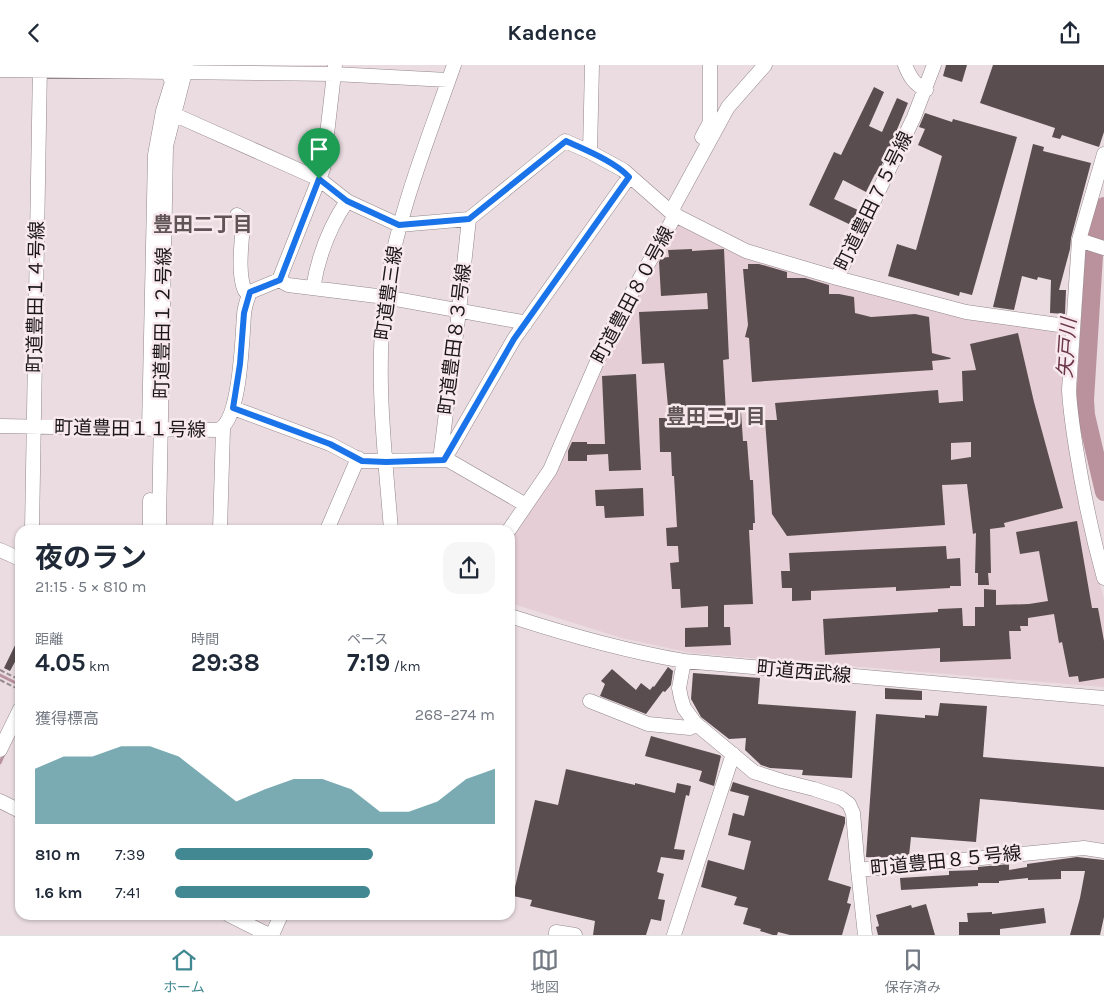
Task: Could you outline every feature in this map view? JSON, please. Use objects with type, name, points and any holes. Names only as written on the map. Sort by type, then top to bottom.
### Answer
[{"type":"street","name":"町道豊三線","points":[[391,525],[380,368],[385,297],[399,225],[454,65]]},
{"type":"street","points":[[590,152],[592,65]]},
{"type":"street","points":[[669,211],[710,122],[710,65]]},
{"type":"street","points":[[718,65],[717,113],[721,120]]},
{"type":"street","name":"町道豊田８０号線","points":[[512,525],[550,470],[609,334],[672,221],[669,211],[674,207],[728,107],[765,65]]},
{"type":"street","points":[[905,65],[914,82],[926,90]]},
{"type":"street","name":"町道豊田７５号線","points":[[469,219],[566,141],[623,170],[669,211],[746,251],[837,278],[926,90],[934,65]]},
{"type":"street","points":[[0,70],[40,68],[334,70],[448,80]]},
{"type":"street","name":"町道豊田１４号線","points":[[32,525],[40,68]]},
{"type":"street","points":[[154,429],[155,155],[163,111],[172,82],[168,75],[180,69]]},
{"type":"street","name":"町道豊田１２号線","points":[[157,525],[154,429],[166,145],[180,69]]},
{"type":"street","points":[[237,215],[242,219],[243,223],[241,261],[243,287],[245,291],[250,292],[280,280],[323,169],[334,70]]},
{"type":"street","points":[[173,114],[319,179],[347,201],[399,225],[469,219]]},
{"type":"street","points":[[1104,154],[1086,210],[1079,240],[1070,376],[1070,412],[1082,484],[1104,578]]},
{"type":"street","points":[[442,460],[514,339],[629,177]]},
{"type":"street","points":[[313,288],[316,270],[326,243],[347,201]]},
{"type":"street","name":"町道豊田８３号線","points":[[442,460],[469,219]]},
{"type":"street","points":[[1079,240],[1104,247]]},
{"type":"street","points":[[837,278],[966,312],[1072,327]]},
{"type":"street","points":[[280,280],[288,285],[385,297],[525,324]]},
{"type":"street","name":"町道豊田１１号線","points":[[0,426],[223,429],[233,408],[240,364],[244,313],[250,292]]},
{"type":"street","points":[[233,408],[330,444],[362,461],[448,461],[526,505]]},
{"type":"street","points":[[220,525],[223,429]]},
{"type":"street","points":[[329,525],[358,458]]},
{"type":"street","points":[[0,550],[15,557]]},
{"type":"street","name":"町道西武線","points":[[515,618],[567,635],[620,649],[684,661],[1104,698]]},
{"type":"street","name":"町道豊田８５号線","points":[[684,661],[679,688],[684,708],[695,723],[754,771],[840,798],[849,804],[853,813],[858,869],[1084,848],[1104,851]]},
{"type":"street","points":[[590,701],[648,724],[690,728],[695,723]]},
{"type":"street","points":[[0,749],[15,719]]},
{"type":"street","points":[[674,935],[732,754]]},
{"type":"street","points":[[0,801],[15,808]]},
{"type":"street","points":[[858,869],[864,935]]},
{"type":"street","points":[[239,920],[270,935],[278,920]]},
{"type":"street","points":[[556,935],[556,932],[575,935]]},
{"type":"path","points":[[0,670],[15,678]]},
{"type":"path","points":[[0,680],[15,688]]},
{"type":"shaded area","points":[[676,222],[741,253],[1062,330],[1067,336],[1062,402],[1095,566],[1104,599],[1104,687],[691,653],[622,638],[515,605],[515,530],[548,482],[613,337]]},
{"type":"building","points":[[946,65],[967,65],[962,82],[943,76]]},
{"type":"building","points":[[993,65],[1104,65],[1104,132],[1099,147],[1062,135],[1060,139],[1052,137],[1055,128],[980,103]]},
{"type":"building","points":[[874,87],[884,92],[869,126],[882,132],[897,98],[908,103],[887,154],[866,192],[843,180],[834,199],[858,210],[851,225],[809,205],[834,152],[841,155]]},
{"type":"building","points":[[925,113],[952,122],[953,119],[1017,137],[972,295],[960,292],[959,296],[888,276],[897,244],[916,250],[942,156],[918,145],[925,129],[919,127]]},
{"type":"building","points":[[1033,144],[1044,147],[1043,151],[1091,163],[1059,290],[1066,290],[1065,314],[1050,313],[1051,280],[1038,277],[1037,280],[1022,276],[1014,310],[993,307]]},
{"type":"building","points":[[692,249],[692,251],[724,249],[729,359],[723,360],[726,413],[741,412],[743,441],[747,441],[750,480],[753,480],[755,523],[753,523],[753,530],[749,530],[753,604],[724,605],[724,627],[730,627],[731,645],[685,647],[685,628],[708,627],[708,606],[681,608],[680,589],[672,589],[670,563],[679,562],[678,546],[667,546],[666,528],[677,527],[671,452],[660,452],[659,418],[669,418],[664,363],[642,364],[639,312],[708,309],[707,293],[661,296],[659,262],[661,258],[669,257],[668,250]]},
{"type":"building","points":[[748,264],[759,264],[787,272],[787,278],[805,278],[829,285],[829,294],[854,297],[855,313],[871,317],[915,314],[929,317],[932,353],[951,358],[932,361],[933,370],[752,382],[749,338],[745,337],[748,325],[743,269],[748,269]]},
{"type":"building","points":[[1018,333],[1034,402],[1063,508],[1004,523],[1005,527],[990,529],[991,573],[988,573],[989,585],[978,585],[978,573],[975,573],[976,533],[973,534],[967,484],[942,485],[945,525],[787,536],[772,514],[765,420],[777,420],[775,403],[938,390],[939,403],[963,401],[962,371],[976,370],[970,344]],"holes":[[[971,442],[971,457],[951,460],[951,443]]]},
{"type":"building","points":[[636,374],[641,470],[609,471],[608,454],[587,455],[587,461],[568,461],[568,451],[572,442],[605,444],[602,376]]},
{"type":"building","points":[[643,488],[644,516],[605,518],[604,506],[596,506],[595,490]]},
{"type":"building","points":[[1077,521],[1092,608],[1098,608],[1104,641],[1104,678],[1079,682],[1078,676],[1069,677],[1062,642],[1059,643],[1054,614],[1028,618],[1028,626],[1020,626],[1021,631],[1009,631],[1011,659],[940,662],[940,648],[825,655],[823,619],[938,612],[938,609],[962,608],[963,626],[975,626],[975,607],[984,607],[984,589],[996,590],[996,605],[1029,604],[1048,601],[1039,551],[1020,554],[1016,532]]},
{"type":"building","points":[[946,546],[947,559],[960,558],[961,586],[896,591],[896,587],[811,591],[811,600],[792,601],[792,588],[782,588],[781,571],[790,571],[789,553]]},
{"type":"building","points":[[15,645],[15,662],[10,671],[4,668]]},
{"type":"building","points":[[668,667],[673,671],[671,685],[665,692],[663,691],[646,714],[600,696],[605,684],[601,681],[612,669],[636,690],[641,683],[650,690]]},
{"type":"building","points":[[693,673],[760,678],[758,704],[856,711],[852,778],[802,775],[803,770],[770,768],[761,765],[745,750],[746,738],[729,739],[701,717],[691,699]]},
{"type":"building","points":[[885,688],[922,691],[922,700],[885,699]]},
{"type":"building","points":[[940,703],[987,706],[983,757],[1104,767],[1104,810],[980,799],[976,842],[911,837],[909,856],[885,859],[866,857],[876,714],[925,718],[925,715],[938,716]]},
{"type":"building","points":[[651,736],[721,756],[714,786],[699,781],[702,771],[645,756]]},
{"type":"building","points":[[566,769],[675,793],[677,783],[691,786],[689,796],[686,795],[674,849],[685,850],[683,860],[661,857],[657,872],[664,874],[658,899],[665,900],[661,921],[651,919],[646,935],[593,935],[595,921],[530,906],[532,900],[515,896],[515,887],[535,800],[558,805]]},
{"type":"building","points":[[733,782],[845,817],[845,823],[828,880],[851,887],[847,903],[851,904],[842,935],[790,935],[778,932],[777,935],[773,935],[760,931],[761,929],[743,924],[748,908],[734,905],[737,897],[701,887],[708,860],[744,870],[751,841],[728,835],[733,813],[744,816],[749,796],[730,791]]},
{"type":"building","points":[[1077,857],[1104,860],[1104,917],[1100,935],[1070,935],[1085,871],[1061,871],[1061,879],[1028,880],[1028,878],[999,881],[999,883],[978,883],[978,886],[901,890],[900,878],[949,875],[949,871],[978,870],[978,867],[1009,864],[1009,870],[1027,867],[1027,864]]},
{"type":"building","points":[[926,904],[935,935],[878,935],[876,927],[879,926],[876,915],[911,905],[912,908]]},
{"type":"building","points":[[1044,908],[1046,923],[1000,929],[1000,935],[959,935],[959,922],[968,922],[967,913],[992,912],[992,914]]},
{"type":"waterway","name":"矢戸川","points":[[1104,206],[1095,239],[1085,400],[1086,415],[1104,492]]},
{"type":"waterway","points":[[0,675],[15,682]]},
{"type":"waterway","points":[[0,763],[4,754]]},
{"type":"district","name":"豊田二丁目","points":[[203,224]]},
{"type":"district","name":"豊田三丁目","points":[[716,416]]},
{"type":"route","points":[[566,141],[623,170],[629,177],[514,339],[444,460],[386,462],[362,461],[330,444],[233,408],[243,342],[244,313],[250,292],[280,280],[319,179],[347,201],[389,222],[409,225],[469,219],[566,141]]}]
